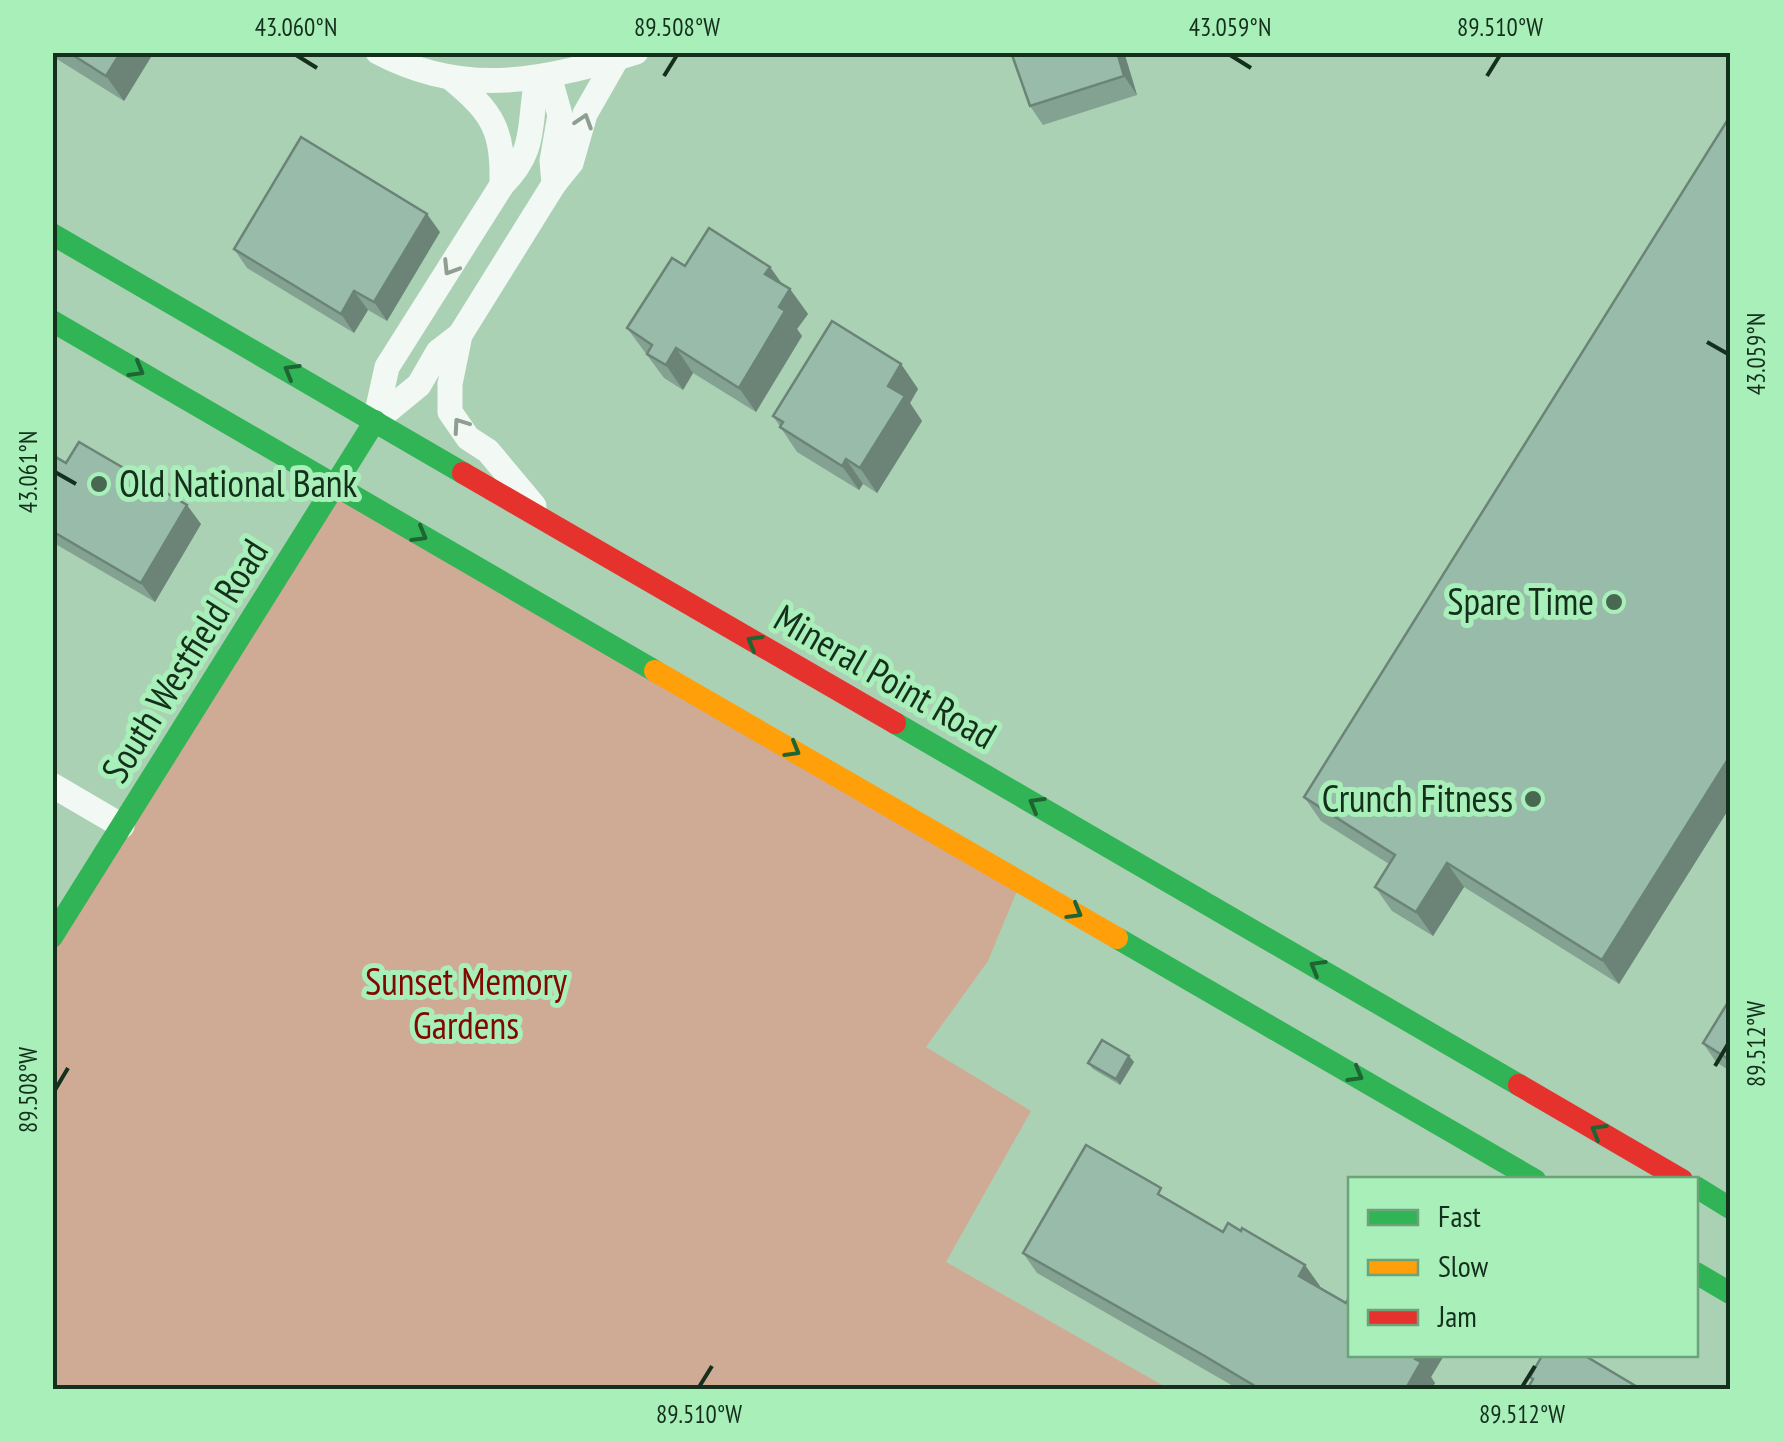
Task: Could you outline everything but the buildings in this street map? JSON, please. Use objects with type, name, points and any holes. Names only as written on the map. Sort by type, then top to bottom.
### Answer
[{"type":"main road","name":"Mineral Point Road","points":[[52,234],[1677,1177]]},
{"type":"main road","points":[[52,321],[1529,1177]]},
{"type":"main road","name":"South Westfield Road","points":[[52,937],[375,421]]},
{"type":"main road","points":[[1698,1189],[1730,1208]]},
{"type":"main road","points":[[1698,1274],[1730,1293]]},
{"type":"street","points":[[378,52],[412,68],[483,82],[543,77],[626,55]]},
{"type":"street","points":[[375,421],[419,385],[438,352],[460,335],[571,163],[585,114],[626,55]]},
{"type":"street","points":[[449,77],[482,104],[493,120],[501,148],[502,185]]},
{"type":"street","points":[[543,77],[560,115],[552,161],[554,184]]},
{"type":"street","points":[[375,421],[387,367],[502,185],[522,166],[543,77]]},
{"type":"street","points":[[460,335],[449,402],[454,420],[468,438],[488,451],[548,523]]},
{"type":"street","points":[[52,786],[122,826]]},
{"type":"green space","name":"Sunset Memory Gardens","points":[[336,486],[1021,881],[988,961],[926,1047],[1031,1111],[946,1262],[1169,1389],[53,1389],[52,937]]},
{"type":"traffic: fast","points":[[52,234],[463,473]]},
{"type":"traffic: fast","points":[[52,321],[655,671]]},
{"type":"traffic: fast","points":[[52,937],[375,421]]},
{"type":"traffic: fast","points":[[895,723],[1519,1085]]},
{"type":"traffic: fast","points":[[1117,938],[1530,1177]]},
{"type":"traffic: fast","points":[[1698,1188],[1730,1208]]},
{"type":"traffic: fast","points":[[1698,1274],[1730,1293]]},
{"type":"traffic: slow","points":[[655,671],[1117,938]]},
{"type":"traffic: jam","points":[[463,473],[895,723]]},
{"type":"traffic: jam","points":[[1519,1085],[1677,1177]]},
{"type":"place","name":"Old National Bank","points":[[99,484]]},
{"type":"place","name":"Spare Time","points":[[1614,602]]},
{"type":"place","name":"Crunch Fitness","points":[[1533,799]]}]
